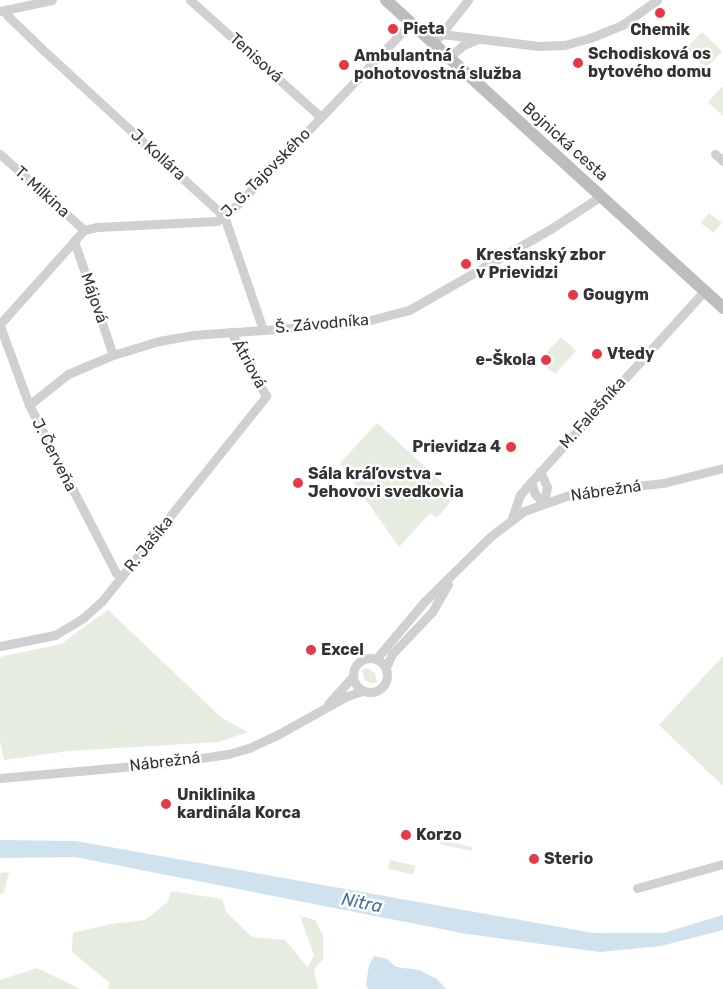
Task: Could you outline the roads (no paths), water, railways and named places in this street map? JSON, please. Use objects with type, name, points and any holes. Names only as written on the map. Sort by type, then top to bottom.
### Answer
[{"type":"street","points":[[3,11],[52,0]]},
{"type":"street","name":"Tenisová","points":[[190,0],[321,117]]},
{"type":"street","name":"Bojnická cesta","points":[[386,0],[411,23],[438,39],[449,58],[723,308]]},
{"type":"street","points":[[438,39],[468,0]]},
{"type":"street","points":[[438,39],[478,39],[538,46],[564,45],[590,38],[622,25],[657,0]]},
{"type":"street","name":"J. Kollára","points":[[3,11],[224,216],[263,330]]},
{"type":"street","name":"J. G. Tajovského","points":[[84,230],[97,227],[217,221],[321,117],[411,23]]},
{"type":"street","points":[[449,58],[462,46],[478,39]]},
{"type":"street","name":"T. Milkina","points":[[0,154],[84,230]]},
{"type":"street","points":[[715,154],[723,162]]},
{"type":"street","name":"Š. Závodníka","points":[[29,405],[68,374],[113,355],[159,341],[231,332],[359,323],[409,310],[591,205],[601,196]]},
{"type":"street","points":[[0,325],[84,230]]},
{"type":"street","name":"Májová","points":[[74,240],[113,355]]},
{"type":"street","name":"M. Falešníka","points":[[512,518],[520,495],[540,471],[704,291]]},
{"type":"street","name":"J. Červeňa","points":[[0,325],[29,405],[116,573],[122,578]]},
{"type":"street","name":"Átriová","points":[[231,332],[266,396]]},
{"type":"street","name":"R. Jašíka","points":[[0,646],[55,635],[102,601],[266,396]]},
{"type":"street","name":"Nábrežná","points":[[321,711],[353,676],[354,669],[360,661],[369,658],[376,659],[424,602],[512,518],[544,503],[578,492],[663,483],[723,468]]},
{"type":"street","points":[[540,471],[547,486],[544,503]]},
{"type":"street","points":[[531,482],[535,494],[544,503]]},
{"type":"street","name":"Nábrežná","points":[[0,778],[168,763],[228,754],[249,748],[277,736],[362,690],[373,692],[383,687],[387,679],[386,667],[392,654],[432,612],[454,574]]},
{"type":"street","points":[[376,659],[386,667]]},
{"type":"street","points":[[353,676],[355,683],[362,690]]},
{"type":"street","points":[[637,888],[723,864]]},
{"type":"water","name":"Nitra","points":[[0,840],[76,841],[593,933],[663,933],[723,915],[723,930],[661,946],[600,952],[467,934],[75,857],[0,858]]},
{"type":"water","points":[[374,956],[387,959],[396,967],[419,970],[437,979],[446,989],[368,989],[366,985],[369,965]]},
{"type":"place","name":"Chemik","points":[[660,13]]},
{"type":"place","name":"Pieta","points":[[393,29]]},
{"type":"place","name":"Schodisková os bytového domu","points":[[578,63]]},
{"type":"place","name":"Ambulantná pohotovostná služba","points":[[344,65]]},
{"type":"place","name":"Kresťanský zbor v Prievidzi","points":[[466,264]]},
{"type":"place","name":"Gougym","points":[[573,295]]},
{"type":"place","name":"Vtedy","points":[[597,354]]},
{"type":"place","name":"e-Škola","points":[[546,360]]},
{"type":"place","name":"Prievidza 4","points":[[511,447]]},
{"type":"place","name":"Sála kráľovstva - Jehovovi svedkovia","points":[[298,483]]},
{"type":"place","name":"Excel","points":[[311,650]]},
{"type":"place","name":"Uniklinika kardinála Korca","points":[[166,804]]},
{"type":"place","name":"Korzo","points":[[406,835]]},
{"type":"place","name":"Sterio","points":[[534,859]]}]
